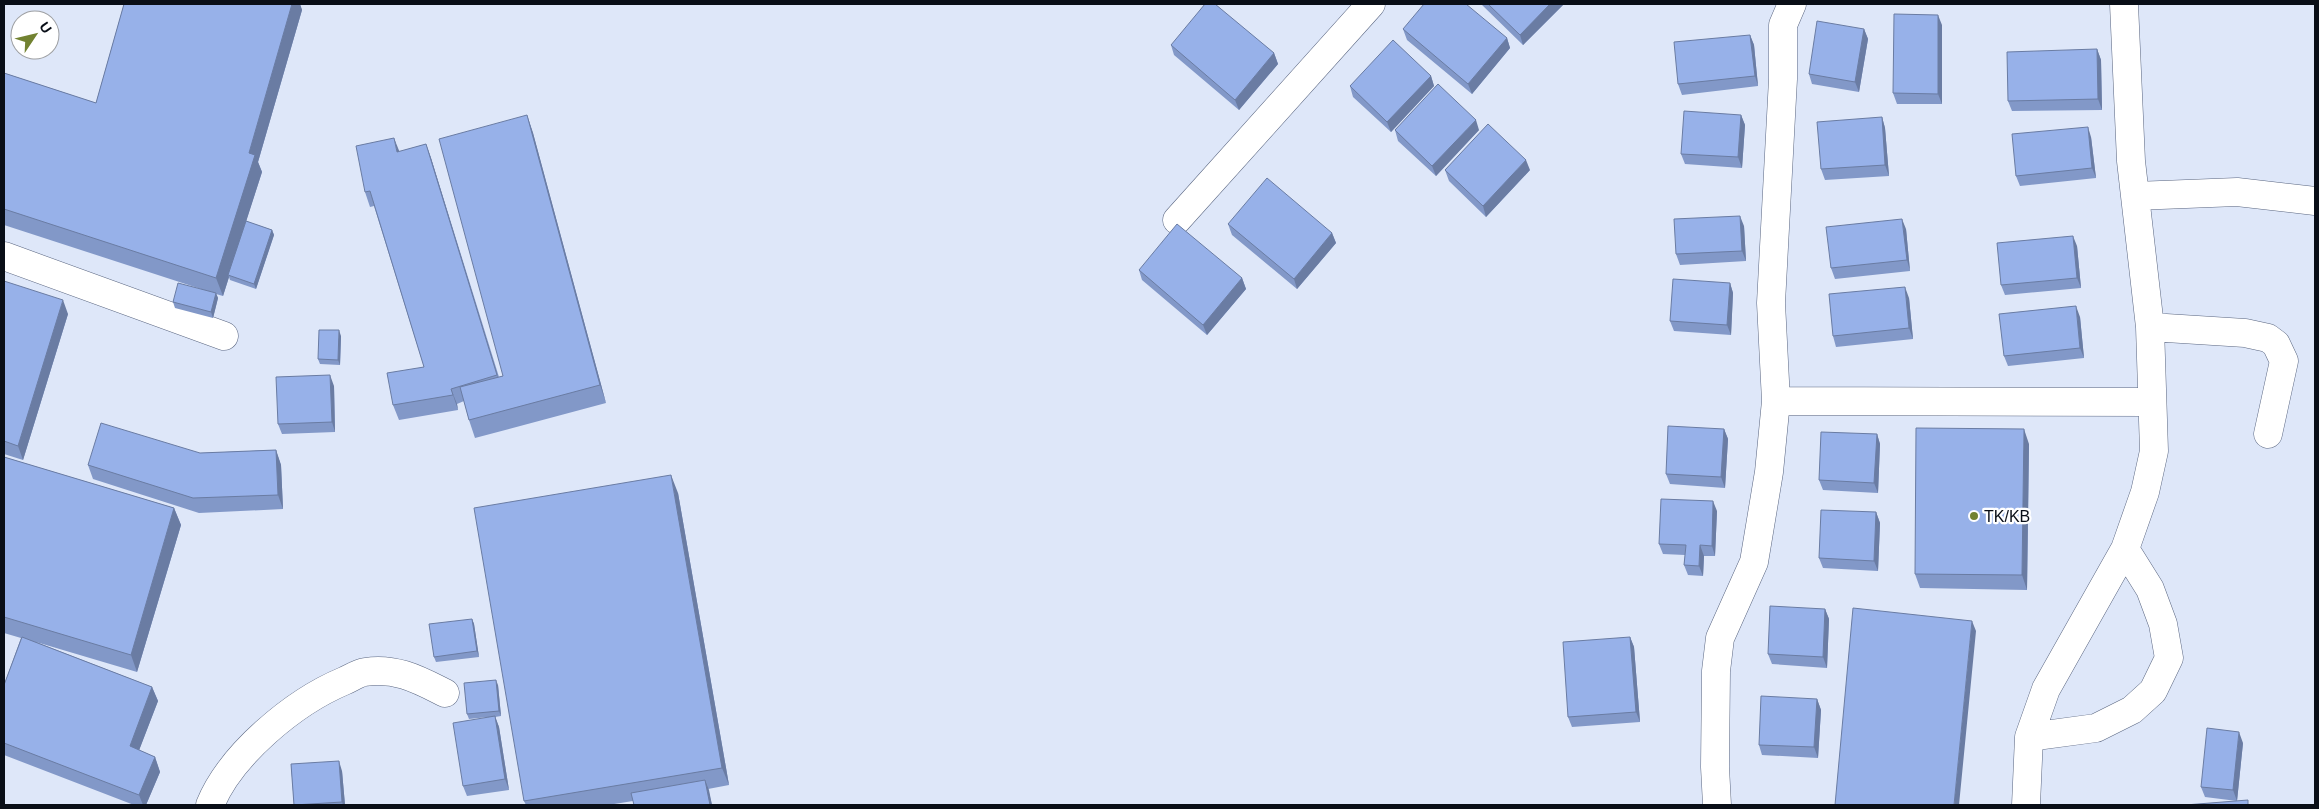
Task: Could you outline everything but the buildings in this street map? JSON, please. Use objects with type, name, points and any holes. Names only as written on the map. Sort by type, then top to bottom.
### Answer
[{"type":"street","points":[[1177,220],[1372,4]]},
{"type":"street","points":[[1717,805],[1715,767],[1716,671],[1720,638],[1754,562],[1769,472],[1776,400],[1771,303],[1783,79],[1783,25],[1792,4]]},
{"type":"street","points":[[2026,805],[2028,737],[2046,688],[2125,549],[2145,492],[2154,451],[2150,327],[2135,196],[2124,4]]},
{"type":"street","points":[[2135,196],[2237,192],[2315,201]]},
{"type":"street","points":[[4,256],[224,336]]},
{"type":"street","points":[[2150,327],[2245,333],[2268,338],[2276,344],[2284,361],[2268,434]]},
{"type":"street","points":[[1776,400],[2152,402]]},
{"type":"street","points":[[2028,737],[2096,728],[2132,710],[2153,691],[2169,658],[2164,624],[2150,589],[2125,549]]},
{"type":"street","points":[[210,805],[216,790],[248,750],[291,711],[328,688],[365,672],[383,672],[410,675],[445,693]]},
{"type":"place","name":"TK/KB","points":[[1974,516]]}]
